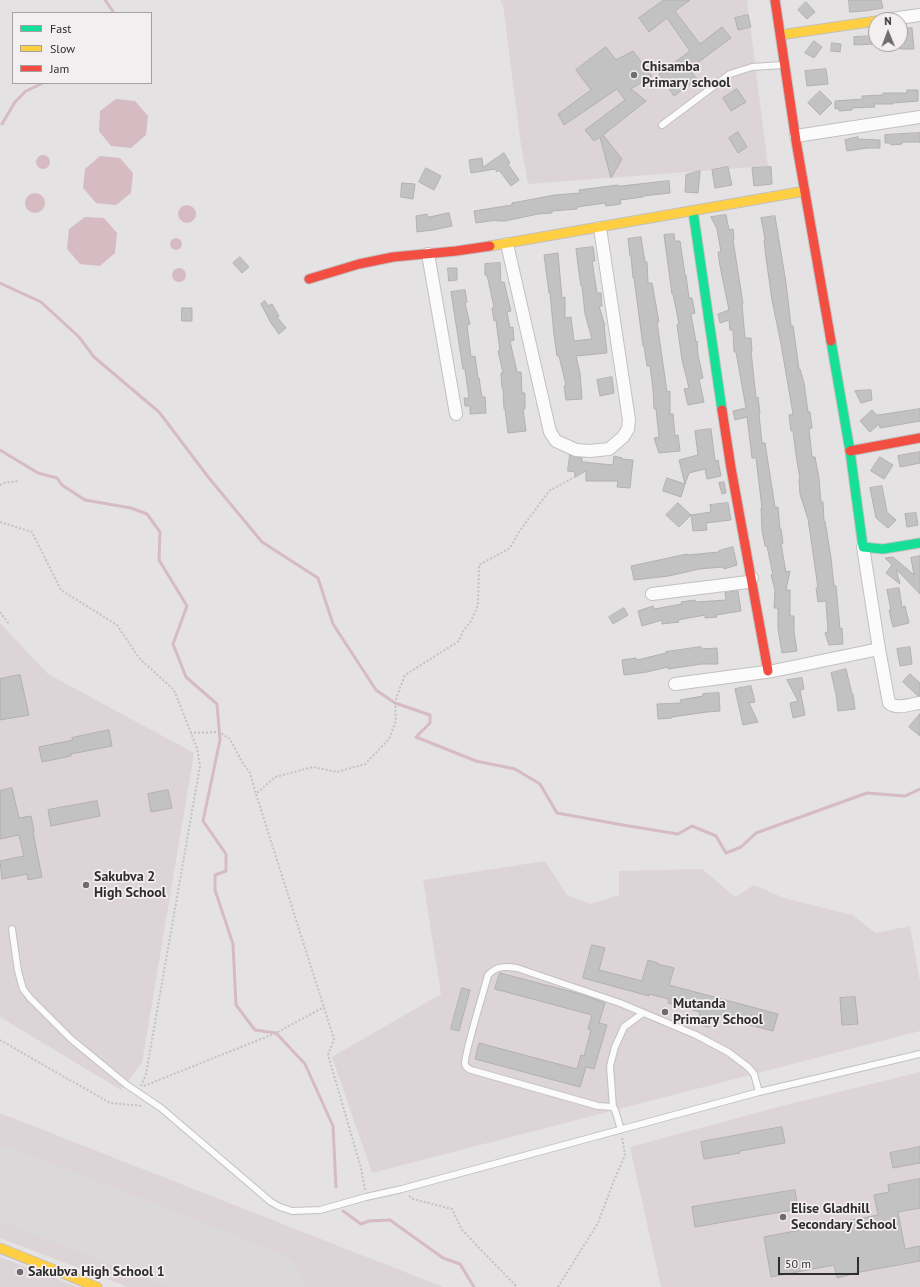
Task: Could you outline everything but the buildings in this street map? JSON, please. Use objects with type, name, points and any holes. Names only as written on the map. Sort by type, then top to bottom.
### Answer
[{"type":"street","points":[[774,0],[805,191],[850,450],[863,547],[879,650],[889,702],[891,705],[896,707],[920,703]]},
{"type":"street","points":[[908,16],[920,14]]},
{"type":"street","points":[[780,36],[868,22]]},
{"type":"street","points":[[796,136],[920,116]]},
{"type":"street","points":[[309,279],[359,264],[393,256],[428,254],[507,244],[805,191]]},
{"type":"street","points":[[693,211],[731,468],[768,671]]},
{"type":"street","points":[[507,244],[550,432],[556,441],[576,450],[590,451],[609,449],[623,437],[628,429],[630,420],[600,228]]},
{"type":"street","points":[[428,254],[456,414]]},
{"type":"street","points":[[850,450],[920,438]]},
{"type":"street","points":[[863,547],[883,549],[920,543]]},
{"type":"street","points":[[652,594],[748,582],[752,578]]},
{"type":"street","points":[[675,684],[768,671],[879,650]]},
{"type":"street","points":[[0,1248],[98,1287]]},
{"type":"lane","points":[[662,125],[730,74],[752,67],[785,64]]},
{"type":"lane","points":[[12,929],[18,971],[23,989],[30,998],[71,1039],[128,1085],[161,1108],[272,1202],[280,1207],[292,1211],[320,1210],[366,1197],[402,1190],[759,1092],[920,1054]]},
{"type":"lane","points":[[613,1108],[598,1106],[467,1068],[465,1060],[488,975],[501,966],[517,968],[620,1003],[696,1036],[728,1052],[748,1067],[754,1074],[759,1092]]},
{"type":"lane","points":[[621,1130],[613,1108],[610,1066],[615,1046],[624,1027],[643,1013]]},
{"type":"path","points":[[256,794],[275,777],[313,768],[337,772],[365,764],[389,740],[396,721],[395,703],[405,675],[459,641],[463,631],[471,621],[478,605],[480,565],[510,548],[519,532],[549,491],[580,474],[586,465],[590,451]]},
{"type":"path","points":[[0,485],[19,481]]},
{"type":"path","points":[[0,522],[32,532],[61,590],[117,625],[139,658],[174,690],[197,748],[200,766],[146,1074],[141,1087],[276,1033],[324,1007]]},
{"type":"path","points":[[0,612],[9,624]]},
{"type":"path","points":[[190,733],[219,732],[230,739],[242,762],[250,773],[334,1039],[328,1055],[361,1168],[366,1197]]},
{"type":"path","points":[[0,1040],[110,1103],[161,1108]]},
{"type":"path","points":[[558,1287],[598,1223],[625,1155],[621,1130]]},
{"type":"path","points":[[402,1190],[413,1199],[452,1209],[462,1230],[518,1287]]},
{"type":"shaded area","name":"Chisamba Primary school","points":[[500,0],[747,0],[768,166],[528,184],[521,145],[503,5]]},
{"type":"shaded area","points":[[116,99],[135,101],[148,116],[146,135],[131,148],[111,146],[99,131],[100,111]]},
{"type":"shaded area","points":[[40,155],[46,155],[50,159],[50,165],[46,169],[40,169],[36,165],[36,159]]},
{"type":"shaded area","points":[[100,156],[120,158],[133,173],[131,193],[116,205],[96,203],[83,188],[85,169]]},
{"type":"shaded area","points":[[35,193],[42,196],[45,203],[42,210],[35,213],[28,210],[25,203],[28,196]]},
{"type":"shaded area","points":[[187,205],[193,208],[196,214],[193,220],[187,223],[181,220],[178,214],[181,208]]},
{"type":"shaded area","points":[[85,217],[104,218],[117,233],[115,253],[100,266],[80,264],[67,249],[69,229]]},
{"type":"shaded area","points":[[176,238],[180,240],[182,244],[180,248],[176,250],[172,248],[170,244],[172,240]]},
{"type":"shaded area","points":[[179,268],[184,270],[186,275],[184,280],[179,282],[174,280],[172,275],[174,270]]},
{"type":"shaded area","name":"Sakubva 2 High School","points":[[0,623],[48,674],[194,753],[142,1063],[121,1090],[0,1017]]},
{"type":"shaded area","name":"Mutanda Primary School","points":[[545,861],[567,895],[590,904],[619,895],[619,871],[702,869],[735,897],[754,885],[784,898],[852,915],[876,933],[910,926],[920,982],[920,1031],[372,1173],[332,1057],[441,994],[423,880]]},
{"type":"shaded area","name":"Elise Gladhill Secondary School","points":[[920,1072],[920,1287],[661,1287],[630,1147],[778,1107]]},
{"type":"shaded area","points":[[0,1113],[443,1287],[128,1287],[0,1238]]},
{"type":"shaded area","name":"Sakubva High School 1","points":[[0,1257],[78,1287],[0,1287]]},
{"type":"waterway","points":[[105,0],[113,12]]},
{"type":"waterway","points":[[2,124],[15,102],[26,91],[41,84]]},
{"type":"waterway","points":[[0,283],[41,302],[79,337],[94,357],[159,412],[209,478],[262,542],[318,578],[333,624],[376,690],[395,703],[430,715],[430,723],[416,737],[476,761],[515,769],[540,784],[557,813],[678,834],[692,826],[716,836],[726,853],[741,847],[756,833],[867,793],[905,796],[920,789]]},
{"type":"waterway","points":[[0,450],[38,473],[57,478],[62,485],[85,500],[131,508],[147,514],[160,532],[159,560],[187,606],[173,644],[186,677],[217,704],[220,740],[203,821],[226,854],[226,871],[215,875],[215,890],[233,944],[236,1005],[255,1030],[276,1033],[305,1064],[333,1126],[336,1187]]},
{"type":"waterway","points":[[343,1211],[361,1224],[369,1221],[390,1220],[443,1258],[460,1264],[474,1287]]},
{"type":"runway","points":[[0,1182],[267,1287]]},
{"type":"traffic: fast","points":[[693,211],[722,410]]},
{"type":"traffic: fast","points":[[831,341],[850,451],[863,547],[883,549],[920,543]]},
{"type":"traffic: slow","points":[[780,35],[868,22]]},
{"type":"traffic: slow","points":[[490,246],[805,191]]},
{"type":"traffic: slow","points":[[0,1248],[97,1287]]},
{"type":"traffic: jam","points":[[775,0],[796,141],[831,341]]},
{"type":"traffic: jam","points":[[309,279],[359,264],[393,257],[490,246]]},
{"type":"traffic: jam","points":[[722,410],[731,468],[768,671]]},
{"type":"traffic: jam","points":[[850,451],[920,438]]},
{"type":"place","name":"Chisamba Primary school","points":[[634,75]]},
{"type":"place","name":"Sakubva 2 High School","points":[[86,885]]},
{"type":"place","name":"Mutanda Primary School","points":[[665,1012]]},
{"type":"place","name":"Elise Gladhill Secondary School","points":[[783,1217]]},
{"type":"place","name":"Sakubva High School 1","points":[[20,1272]]}]
